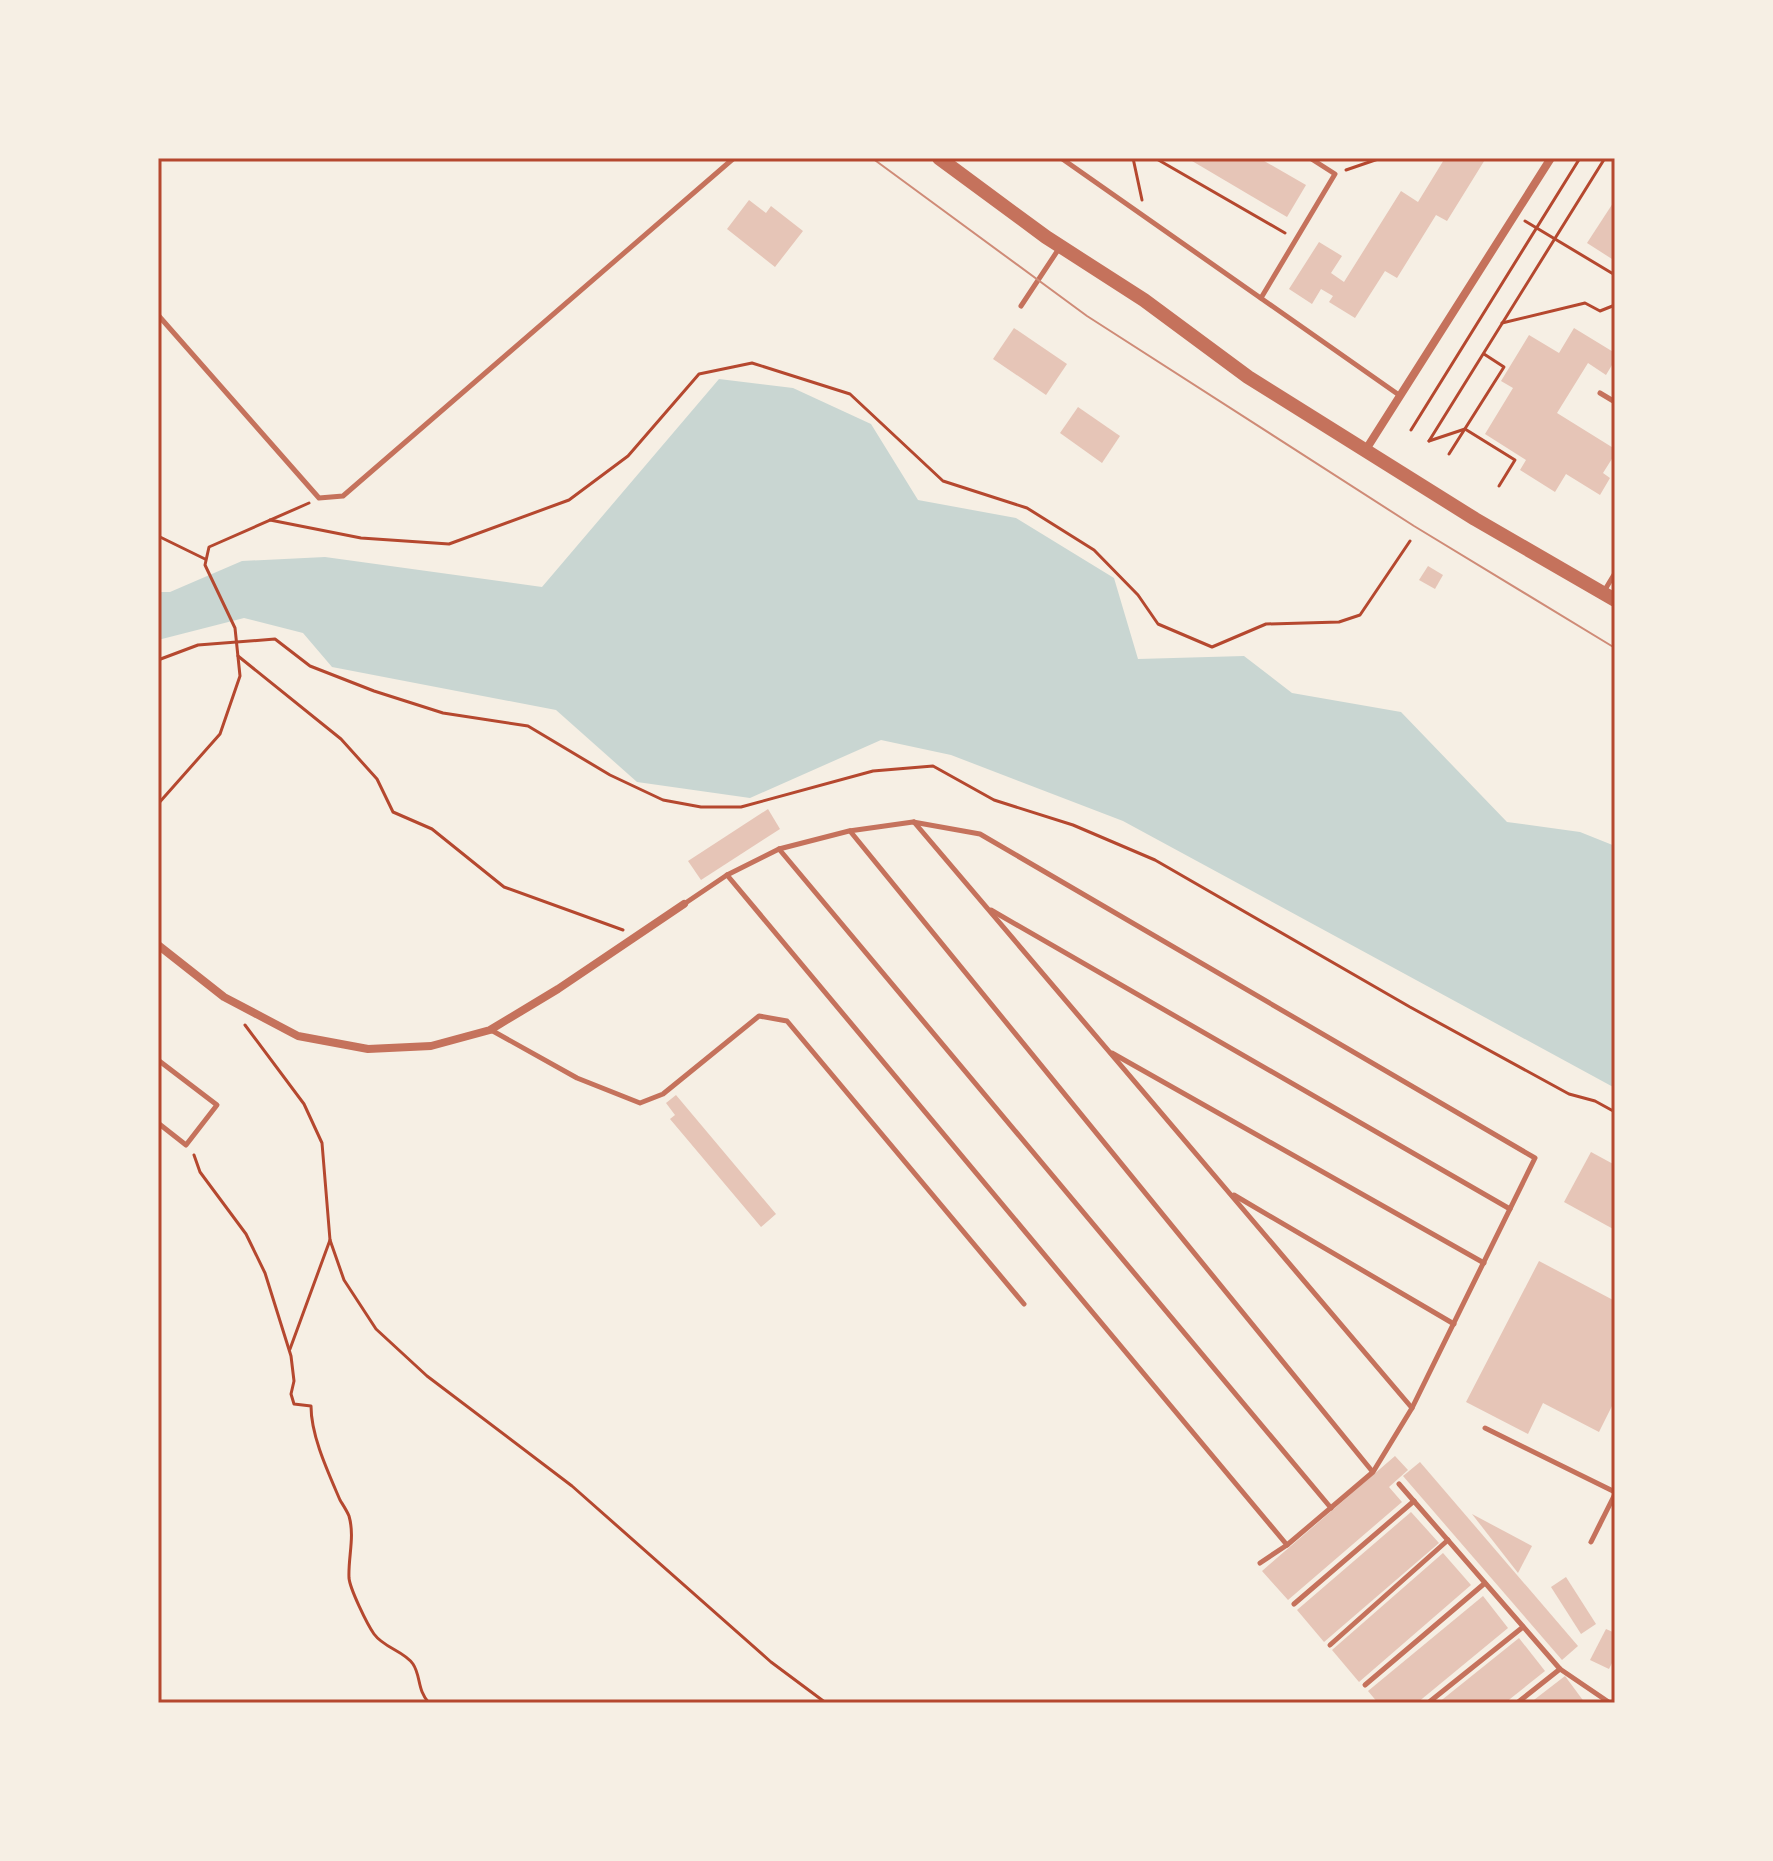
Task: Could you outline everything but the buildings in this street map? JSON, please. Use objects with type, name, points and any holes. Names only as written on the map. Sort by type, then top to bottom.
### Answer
[{"type":"street","points":[[939,158],[1060,246],[1144,300],[1248,377],[1364,452],[1609,596]]},
{"type":"street","points":[[1364,452],[1551,158]]},
{"type":"street","points":[[158,945],[224,997],[298,1036],[368,1049],[431,1046],[490,1030],[558,989],[684,904]]},
{"type":"lane","points":[[158,315],[319,498],[343,496],[734,158]]},
{"type":"lane","points":[[1061,158],[1399,395]]},
{"type":"lane","points":[[1261,298],[1335,174],[1310,158]]},
{"type":"lane","points":[[1021,306],[1060,246]]},
{"type":"lane","points":[[1600,393],[1615,402]]},
{"type":"lane","points":[[1609,596],[1615,573]]},
{"type":"lane","points":[[913,822],[1412,1408]]},
{"type":"lane","points":[[684,904],[727,875],[779,849],[849,831],[913,822],[980,834],[1535,1158],[1412,1408],[1373,1472],[1287,1545],[1260,1563]]},
{"type":"lane","points":[[849,831],[1373,1472]]},
{"type":"lane","points":[[779,849],[1331,1508]]},
{"type":"lane","points":[[727,875],[1287,1545]]},
{"type":"lane","points":[[985,906],[1510,1209]]},
{"type":"lane","points":[[490,1030],[577,1078],[640,1103],[663,1094],[759,1016],[787,1021],[1024,1304]]},
{"type":"lane","points":[[1108,1051],[1484,1263]]},
{"type":"lane","points":[[158,1060],[217,1105],[186,1145],[158,1123]]},
{"type":"lane","points":[[1228,1192],[1454,1324]]},
{"type":"lane","points":[[1485,1428],[1615,1493],[1591,1542]]},
{"type":"lane","points":[[1399,1484],[1560,1669],[1609,1703]]},
{"type":"lane","points":[[1294,1604],[1414,1501]]},
{"type":"lane","points":[[1330,1645],[1448,1540]]},
{"type":"lane","points":[[1365,1685],[1485,1583]]},
{"type":"lane","points":[[1428,1703],[1523,1627]]},
{"type":"lane","points":[[1517,1703],[1560,1669]]},
{"type":"path","points":[[1133,158],[1147,219]]},
{"type":"path","points":[[1155,158],[1295,239]]},
{"type":"path","points":[[1335,174],[1381,158]]},
{"type":"path","points":[[1411,430],[1580,158]]},
{"type":"path","points":[[1465,429],[1429,441],[1605,158]]},
{"type":"path","points":[[1515,215],[1615,275]]},
{"type":"path","points":[[1502,323],[1585,303],[1600,311],[1615,305]]},
{"type":"path","points":[[1449,454],[1504,367],[1484,354]]},
{"type":"path","points":[[270,520],[361,538],[449,544],[569,500],[628,456],[699,374],[752,363],[850,394],[943,481],[1027,508],[1081,541],[1094,550],[1138,595],[1158,624],[1212,647],[1266,624],[1339,622],[1360,615],[1410,541]]},
{"type":"path","points":[[1465,429],[1515,460],[1499,486]]},
{"type":"path","points":[[158,804],[220,734],[240,676],[235,628],[206,562],[209,547],[319,498]]},
{"type":"path","points":[[158,536],[206,562]]},
{"type":"path","points":[[238,656],[341,739],[377,779],[393,812],[432,829],[504,887],[638,936]]},
{"type":"path","points":[[242,1020],[304,1104],[322,1143],[330,1240],[344,1280],[376,1329],[427,1376],[572,1486],[771,1662],[826,1703]]},
{"type":"path","points":[[190,1139],[200,1172],[246,1234],[265,1273],[290,1351],[294,1404],[311,1406],[318,1442],[349,1516],[352,1541],[349,1580],[374,1633],[383,1644],[410,1660],[429,1703]]},
{"type":"path","points":[[290,1351],[330,1240]]},
{"type":"shaded area","points":[[719,379],[793,388],[871,424],[918,500],[1016,518],[1114,578],[1138,659],[1244,656],[1292,693],[1401,712],[1507,822],[1580,832],[1615,846],[1615,1088],[1123,821],[951,755],[881,740],[750,798],[637,782],[556,710],[332,667],[303,633],[244,618],[158,640],[158,592],[170,592],[242,561],[325,557],[542,587]]},
{"type":"tram line","points":[[872,158],[1087,316],[1414,526],[1615,648]]}]
